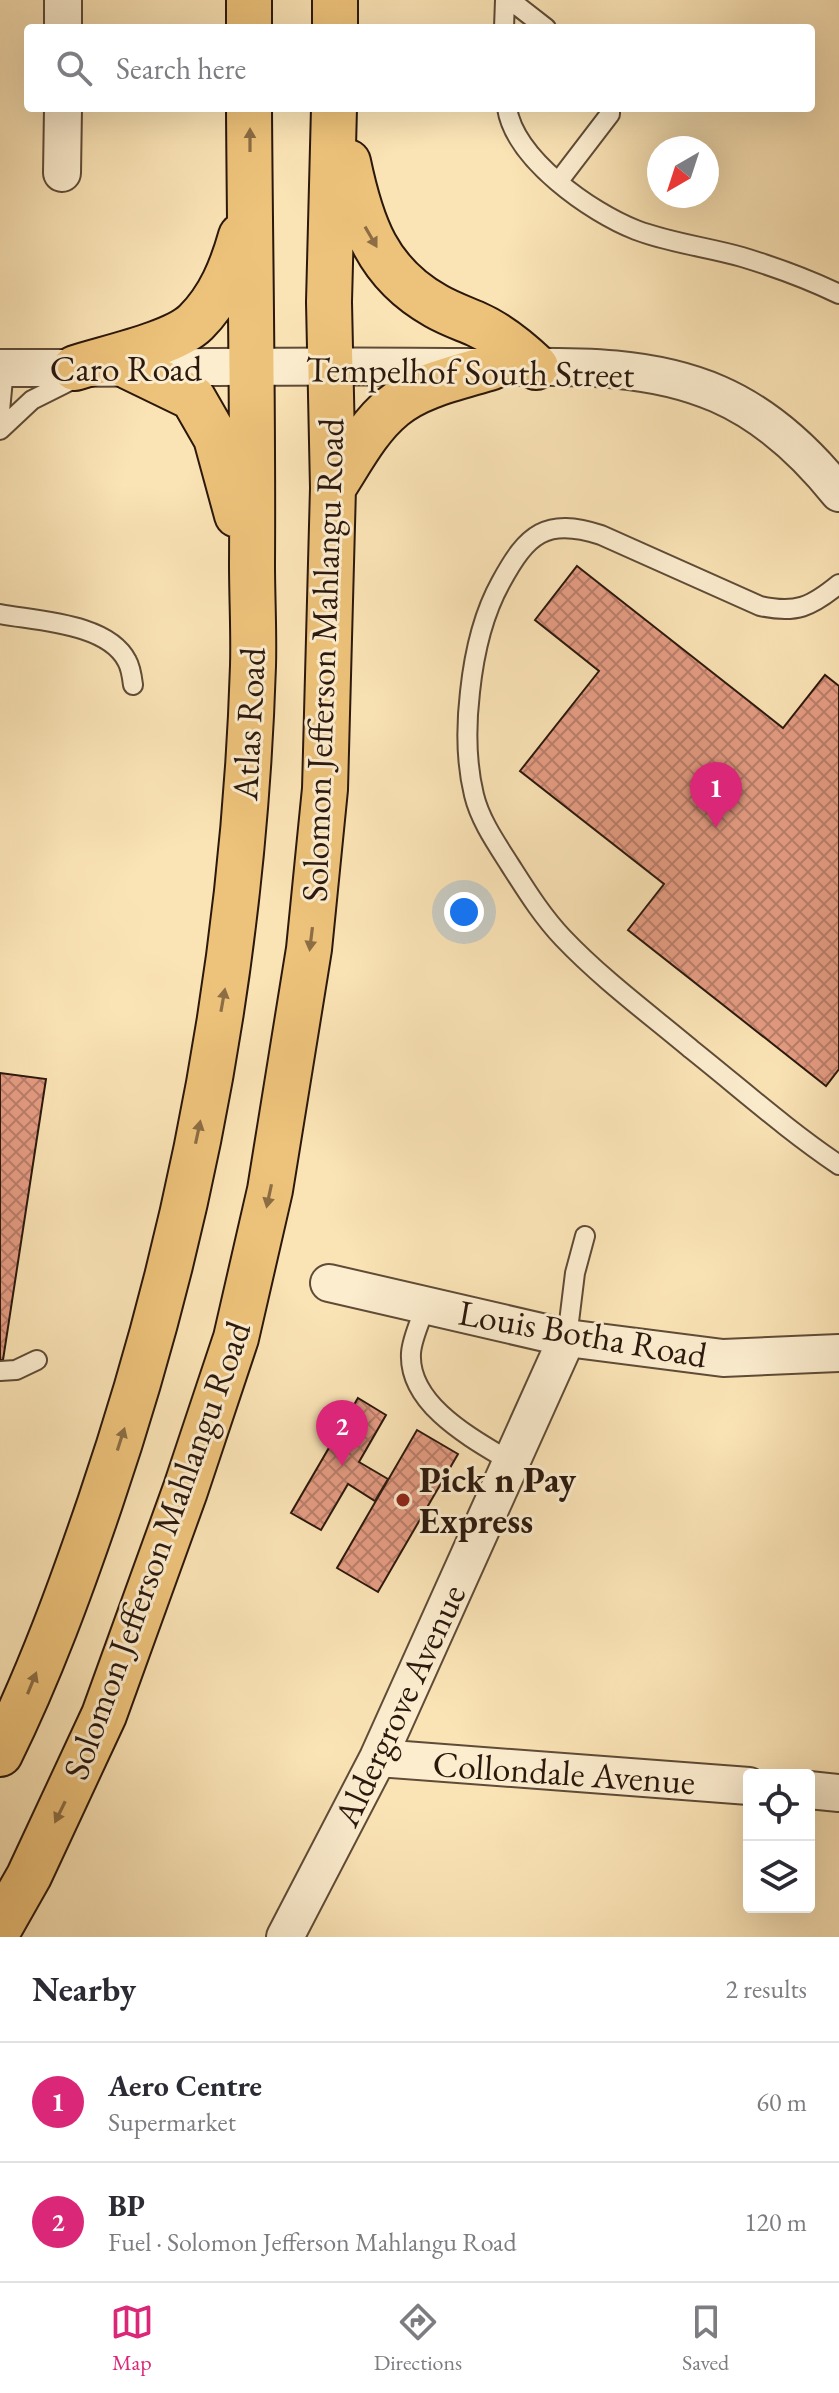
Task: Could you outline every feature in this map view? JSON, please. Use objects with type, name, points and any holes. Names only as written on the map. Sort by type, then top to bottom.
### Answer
[{"type":"main road","points":[[249,0],[249,24]]},
{"type":"main road","points":[[335,0],[335,24]]},
{"type":"main road","points":[[249,112],[253,368]]},
{"type":"main road","name":"Solomon Jefferson Mahlangu Road","points":[[0,1927],[29,1876],[104,1715],[236,1338],[270,1190],[309,949],[325,789],[333,488],[330,366],[334,112]]},
{"type":"main road","points":[[342,112],[347,155],[362,220],[388,265],[405,285],[433,304],[501,337],[536,367]]},
{"type":"main road","points":[[101,368],[194,324],[223,287],[250,206]]},
{"type":"main road","points":[[333,488],[378,422],[393,407],[431,388],[492,367]]},
{"type":"main road","points":[[101,368],[193,398],[216,438],[252,567]]},
{"type":"main road","name":"Atlas Road","points":[[209,1077],[226,987],[241,850],[253,664],[253,368]]},
{"type":"main road","name":"Solomon Jefferson Mahlangu Road","points":[[0,1754],[18,1717],[81,1557],[141,1376],[177,1238],[209,1077]]},
{"type":"street","points":[[63,0],[63,24]]},
{"type":"street","points":[[62,173],[63,112]]},
{"type":"street","name":"Tempelhof South Street","points":[[253,368],[536,367],[649,374],[718,394],[750,412],[800,449],[839,493]]},
{"type":"street","name":"Caro Road","points":[[2,368],[253,368]]},
{"type":"street","name":"Louis Botha Road","points":[[329,1283],[567,1338],[723,1358],[839,1353]]},
{"type":"street","name":"Aldergrove Avenue","points":[[285,1937],[378,1758],[567,1338]]},
{"type":"street","name":"Collondale Avenue","points":[[378,1758],[743,1786]]},
{"type":"street","points":[[815,1791],[839,1793]]},
{"type":"lane","points":[[505,24],[508,0],[541,24]]},
{"type":"lane","points":[[509,112],[525,149],[558,182],[594,208],[635,230],[742,257],[839,294]]},
{"type":"lane","points":[[558,182],[610,112]]},
{"type":"lane","points":[[0,411],[2,368]]},
{"type":"lane","points":[[0,430],[43,393],[101,368]]},
{"type":"lane","points":[[839,584],[810,605],[797,610],[778,610],[760,606],[601,535],[557,526],[539,532],[524,546],[493,596],[476,654],[467,717],[470,772],[480,812],[536,906],[591,966],[775,1118],[839,1165]]},
{"type":"lane","points":[[0,614],[82,628],[103,637],[126,658],[133,685]]},
{"type":"lane","points":[[567,1338],[575,1273],[585,1236]]},
{"type":"lane","points":[[426,1305],[411,1352],[415,1379],[429,1400],[454,1425],[511,1462]]},
{"type":"lane","points":[[0,1371],[16,1370],[37,1360]]},
{"type":"building","points":[[577,566],[783,728],[825,675],[839,686],[839,1069],[826,1086],[628,930],[664,884],[520,771],[599,671],[535,620]]},
{"type":"building","points":[[0,1073],[46,1079],[3,1360],[0,1360]]},
{"type":"building","points":[[358,1398],[386,1415],[359,1462],[388,1479],[375,1501],[348,1484],[321,1530],[291,1513]]},
{"type":"building","points":[[417,1430],[458,1454],[378,1592],[337,1568]]},
{"type":"place","name":"Aero Centre","points":[[716,828]]},
{"type":"place","name":"BP","points":[[342,1466]]},
{"type":"place","name":"Pick n Pay Express","points":[[403,1500]]}]
